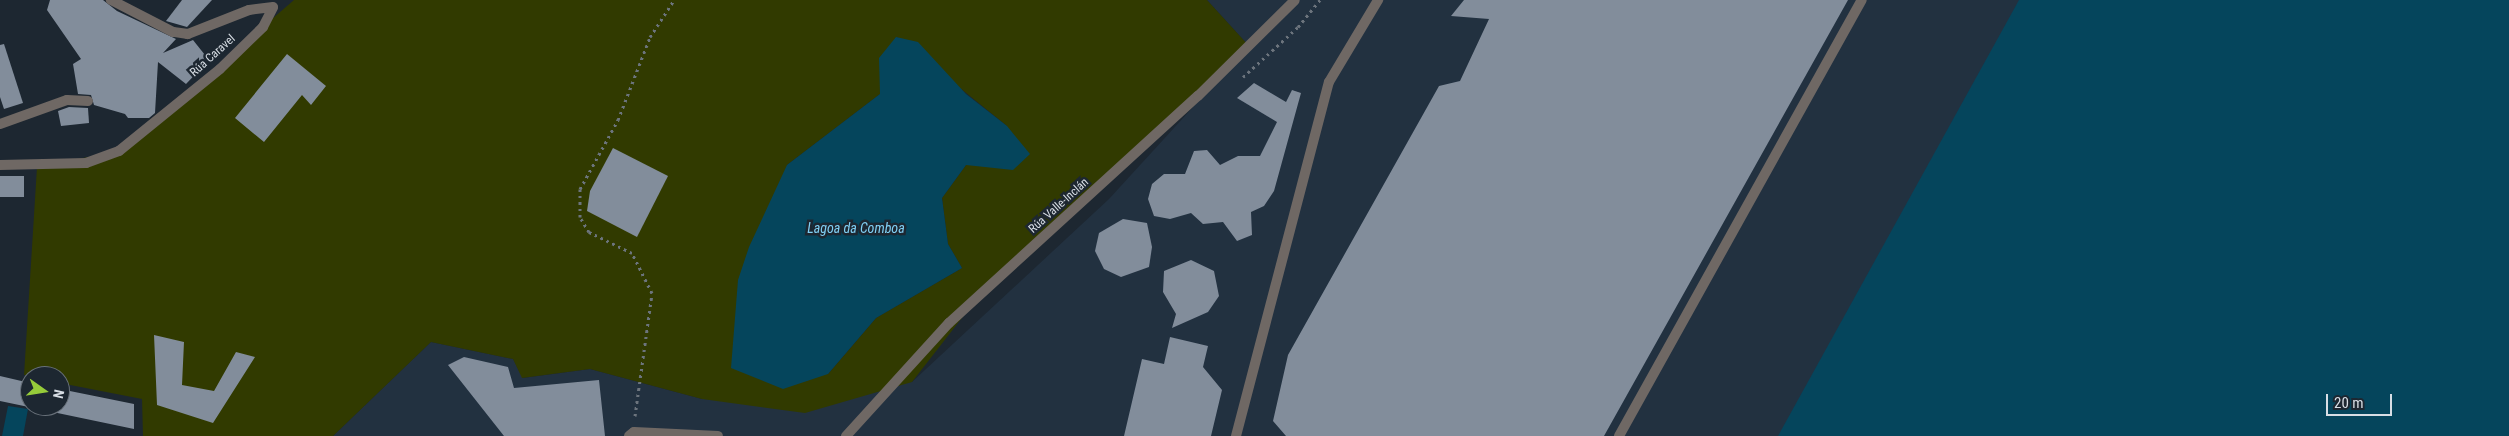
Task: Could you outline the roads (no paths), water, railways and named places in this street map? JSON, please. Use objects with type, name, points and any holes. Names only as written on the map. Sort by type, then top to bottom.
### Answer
[{"type":"street","name":"Rúa Caravel","points":[[0,165],[86,163],[119,151],[220,68],[263,27],[273,7],[249,10],[188,34],[173,32],[111,0]]},
{"type":"street","name":"Rúa Valle-Inclán","points":[[846,436],[949,323],[1198,96],[1295,0]]},
{"type":"street","points":[[1236,436],[1329,82],[1378,0]]},
{"type":"street","points":[[1619,436],[1862,0]]},
{"type":"street","points":[[0,124],[67,100],[88,101]]},
{"type":"street","points":[[631,434],[718,436]]},
{"type":"water","points":[[2019,0],[2509,0],[2509,436],[1778,436]]},
{"type":"water","name":"Lagoa da Comboa","points":[[896,37],[918,42],[966,94],[1007,126],[1030,154],[1013,170],[966,165],[942,198],[948,244],[962,268],[876,318],[828,374],[783,389],[731,368],[738,280],[749,247],[787,165],[880,94],[879,58]]},
{"type":"water","points":[[8,406],[20,408],[20,416],[27,416],[23,436],[2,436]]}]
